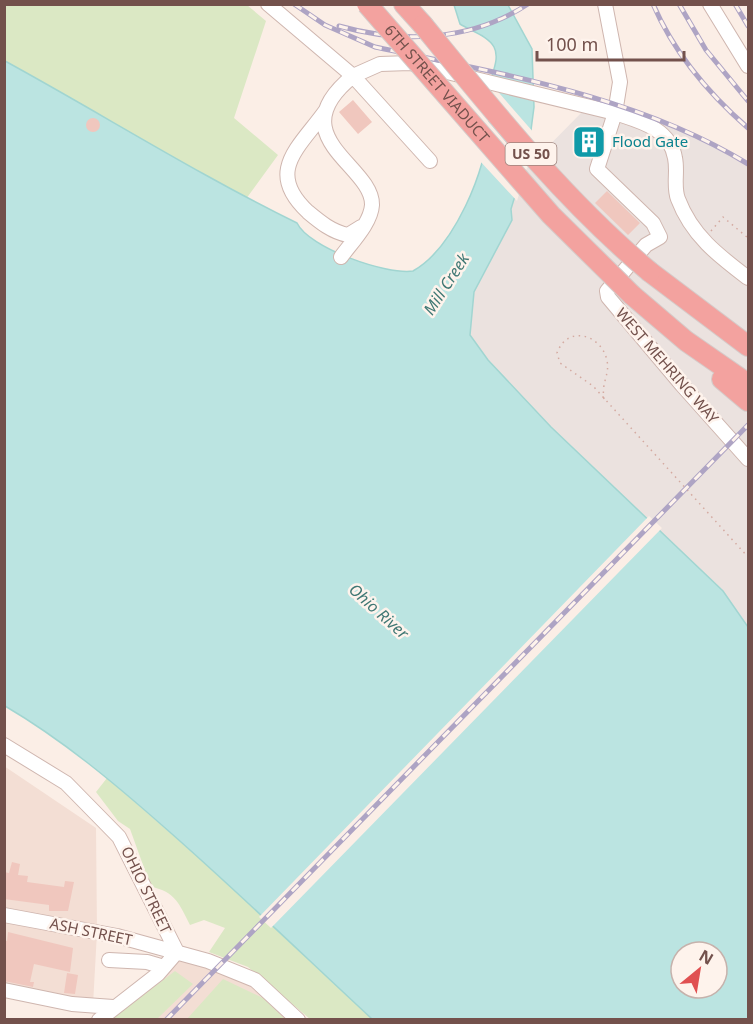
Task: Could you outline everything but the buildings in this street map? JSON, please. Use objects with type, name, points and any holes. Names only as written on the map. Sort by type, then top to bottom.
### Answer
[{"type":"highway","name":"6TH STREET VIADUCT","points":[[367,4],[551,215],[632,295],[686,340]]},
{"type":"highway","name":"6TH STREET VIADUCT","points":[[404,4],[565,192],[650,272],[748,346]]},
{"type":"highway","name":"US 50","points":[[686,340],[748,384]]},
{"type":"highway","points":[[686,340],[695,357],[748,401]]},
{"type":"street","points":[[268,4],[353,76],[430,161]]},
{"type":"street","points":[[605,4],[620,82],[615,112]]},
{"type":"street","points":[[710,4],[733,38],[748,66]]},
{"type":"street","points":[[363,226],[354,234],[339,233],[320,222],[301,204],[286,181],[289,161],[342,87],[353,76],[380,64],[410,63],[615,112],[657,129],[671,146],[675,158],[677,198],[703,241],[748,278]]},
{"type":"street","points":[[329,107],[326,126],[329,140],[335,151],[366,187],[371,198],[369,216],[341,256]]},
{"type":"street","name":"WEST MEHRING WAY","points":[[615,112],[597,169],[653,223],[660,237],[638,253],[607,291],[608,297],[682,386],[748,459]]},
{"type":"street","name":"OHIO STREET","points":[[4,745],[66,783],[113,830],[125,845],[138,879],[177,952]]},
{"type":"street","name":"ASH STREET","points":[[4,915],[117,936],[208,961],[255,980],[298,1020]]},
{"type":"street","points":[[99,1020],[113,1006],[164,967],[177,952]]},
{"type":"street","points":[[109,960],[147,962],[164,967]]},
{"type":"street","points":[[4,990],[72,1004],[113,1006]]},
{"type":"path","points":[[703,241],[723,217],[748,238]]},
{"type":"path","points":[[604,399],[602,388],[608,362],[605,353],[588,337],[576,334],[566,338],[557,353],[560,363],[582,376],[748,557]]},
{"type":"shaded area","points":[[604,101],[659,118],[710,140],[748,164],[748,627],[723,591],[551,427],[488,360],[470,335],[474,292],[512,216],[511,209],[522,173],[582,112]]},
{"type":"shaded area","points":[[4,766],[96,828],[97,932],[93,1005],[5,990]]},
{"type":"shaded area","points":[[177,952],[236,972],[298,1020],[99,1020]]},
{"type":"green space","points":[[5,5],[247,5],[266,21],[234,118],[278,155],[246,199],[5,61]]},
{"type":"green space","points":[[107,778],[222,878],[372,1019],[310,1019],[248,967],[209,952],[225,928],[204,920],[190,925],[176,900],[166,892],[151,887],[130,829],[118,821],[96,792]]},
{"type":"green space","points":[[175,971],[193,984],[157,1019],[112,1019]]},
{"type":"green space","points":[[223,979],[263,998],[285,1019],[187,1019]]},
{"type":"water","points":[[454,5],[508,5],[532,49],[534,107],[528,153],[511,209],[512,220],[474,292],[470,335],[488,360],[551,427],[723,591],[748,627],[748,1019],[372,1019],[217,874],[126,794],[68,748],[5,706],[5,61],[186,164],[297,223],[316,242],[349,258],[368,264],[385,269],[413,271],[428,260],[442,245],[455,226],[466,206],[482,163],[489,124],[488,92],[496,52],[491,43],[460,24]]},
{"type":"pier","points":[[487,79],[534,133],[531,154],[485,90]]},
{"type":"pier","points":[[486,119],[527,167],[517,201],[479,160]]},
{"type":"pier","points":[[649,516],[662,528],[271,928],[259,917]]},
{"type":"railway","points":[[294,4],[325,25],[375,47],[520,78],[615,104],[661,121],[748,164]]},
{"type":"railway","points":[[339,26],[388,35],[436,36],[484,26],[528,4]]},
{"type":"railway","points":[[653,4],[671,39],[694,72],[748,128]]},
{"type":"railway","points":[[679,4],[706,50],[748,101]]},
{"type":"railway","points":[[735,4],[748,26]]},
{"type":"railway","points":[[166,1020],[748,425]]},
{"type":"place","name":"Flood Gate","points":[[589,142]]},
{"type":"water label","name":"Mill Creek","points":[[446,284]]},
{"type":"water label","name":"Ohio River","points":[[379,611]]}]
